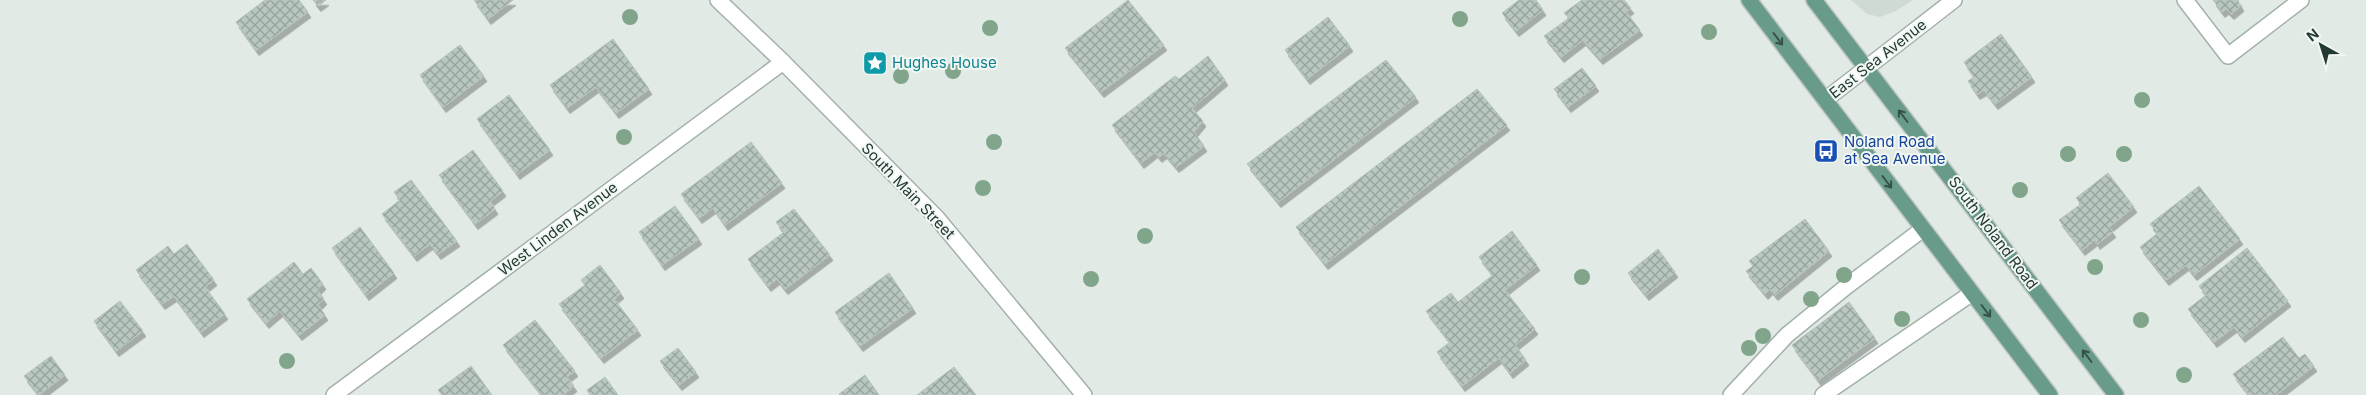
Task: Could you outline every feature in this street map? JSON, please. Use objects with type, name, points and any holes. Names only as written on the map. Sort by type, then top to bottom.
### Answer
[{"type":"main road","points":[[1749,0],[2050,395]]},
{"type":"main road","name":"South Noland Road","points":[[1814,0],[2116,395]]},
{"type":"street","name":"South Main Street","points":[[718,0],[783,62],[937,218],[1084,395]]},
{"type":"street","name":"East Sea Avenue","points":[[1825,100],[1954,0]]},
{"type":"street","points":[[2185,0],[2228,56],[2300,0]]},
{"type":"street","name":"West Linden Avenue","points":[[334,395],[783,62]]},
{"type":"street","points":[[1731,395],[1787,335],[1846,286],[1923,229]]},
{"type":"street","points":[[1822,395],[1972,293]]},
{"type":"shaded area","points":[[1851,0],[1913,0],[1896,11],[1880,17],[1867,14]]},
{"type":"building","points":[[265,0],[299,0],[308,12],[256,50],[236,22]]},
{"type":"building","points":[[313,0],[326,0],[318,6]]},
{"type":"building","points":[[474,0],[513,0],[488,19]]},
{"type":"building","points":[[1128,0],[1164,45],[1101,92],[1065,48]]},
{"type":"building","points":[[1519,0],[1536,0],[1543,10],[1516,31],[1502,13]]},
{"type":"building","points":[[1582,0],[1624,0],[1631,8],[1626,12],[1640,30],[1600,59],[1583,40],[1561,57],[1544,36],[1569,18],[1564,13]]},
{"type":"building","points":[[2213,0],[2239,0],[2241,6],[2231,14],[2226,9],[2222,12]]},
{"type":"building","points":[[1328,17],[1350,46],[1307,79],[1285,50]]},
{"type":"building","points":[[2001,34],[2032,77],[1995,104],[1984,90],[1977,94],[1968,81],[1974,77],[1964,62]]},
{"type":"building","points":[[613,39],[649,89],[616,113],[596,87],[567,108],[550,85]]},
{"type":"building","points":[[460,45],[484,76],[443,107],[420,75]]},
{"type":"building","points":[[1208,56],[1225,80],[1192,108],[1203,121],[1194,132],[1204,146],[1176,167],[1164,153],[1159,157],[1155,152],[1141,163],[1112,125],[1175,76],[1179,79]]},
{"type":"building","points":[[1386,60],[1416,97],[1278,202],[1247,164]]},
{"type":"building","points":[[1582,68],[1596,86],[1568,107],[1554,89]]},
{"type":"building","points":[[1477,89],[1507,125],[1325,264],[1296,227]]},
{"type":"building","points":[[509,95],[550,150],[517,174],[477,119]]},
{"type":"building","points":[[751,142],[782,183],[725,225],[713,208],[699,218],[681,194]]},
{"type":"building","points":[[473,150],[503,191],[490,201],[495,209],[475,224],[439,175]]},
{"type":"building","points":[[2108,173],[2134,207],[2109,227],[2113,232],[2097,244],[2095,240],[2082,250],[2059,220],[2081,204],[2076,198]]},
{"type":"building","points":[[411,180],[457,241],[438,254],[430,244],[414,256],[382,214],[400,200],[394,192]]},
{"type":"building","points":[[2199,186],[2240,239],[2194,275],[2186,265],[2166,280],[2140,247],[2158,233],[2150,224]]},
{"type":"building","points":[[675,206],[699,239],[662,265],[639,232]]},
{"type":"building","points":[[794,209],[830,255],[785,289],[777,279],[768,286],[748,259],[784,232],[776,222]]},
{"type":"building","points":[[1805,219],[1829,251],[1775,295],[1770,289],[1765,294],[1746,271],[1753,266],[1749,261]]},
{"type":"building","points":[[360,227],[394,273],[366,295],[332,248]]},
{"type":"building","points":[[1512,231],[1537,265],[1505,290],[1535,329],[1515,345],[1526,360],[1510,373],[1499,358],[1462,386],[1437,352],[1450,342],[1426,311],[1451,293],[1458,302],[1493,275],[1479,257]]},
{"type":"building","points":[[187,244],[214,280],[205,287],[225,314],[201,332],[174,296],[162,304],[136,270],[168,246],[174,254]]},
{"type":"building","points":[[2247,248],[2288,301],[2242,337],[2234,327],[2214,342],[2188,309],[2206,295],[2199,286]]},
{"type":"building","points":[[1658,249],[1675,272],[1646,295],[1628,273]]},
{"type":"building","points":[[294,262],[303,274],[311,268],[323,284],[317,290],[324,299],[318,305],[325,315],[299,335],[280,311],[266,323],[247,299]]},
{"type":"building","points":[[600,265],[621,293],[614,299],[638,330],[601,358],[559,304],[585,285],[581,280]]},
{"type":"building","points":[[889,273],[913,308],[860,346],[835,312]]},
{"type":"building","points":[[120,301],[143,331],[116,351],[94,321]]},
{"type":"building","points":[[1849,302],[1875,338],[1818,380],[1792,345]]},
{"type":"building","points":[[535,320],[575,371],[567,377],[574,386],[563,395],[542,395],[503,345]]},
{"type":"building","points":[[2283,337],[2299,358],[2305,354],[2314,366],[2276,395],[2249,395],[2233,374]]},
{"type":"building","points":[[678,348],[696,372],[679,385],[660,361]]},
{"type":"building","points":[[51,356],[65,375],[39,395],[24,376]]},
{"type":"building","points":[[471,366],[492,395],[442,395],[438,390]]},
{"type":"building","points":[[954,367],[976,395],[917,395]]},
{"type":"building","points":[[865,375],[879,395],[839,394]]},
{"type":"building","points":[[605,377],[618,395],[590,395],[587,390]]},
{"type":"place","name":"Hughes House","points":[[875,63]]},
{"type":"place","name":"Noland Road at Sea Avenue","points":[[1826,151]]}]
